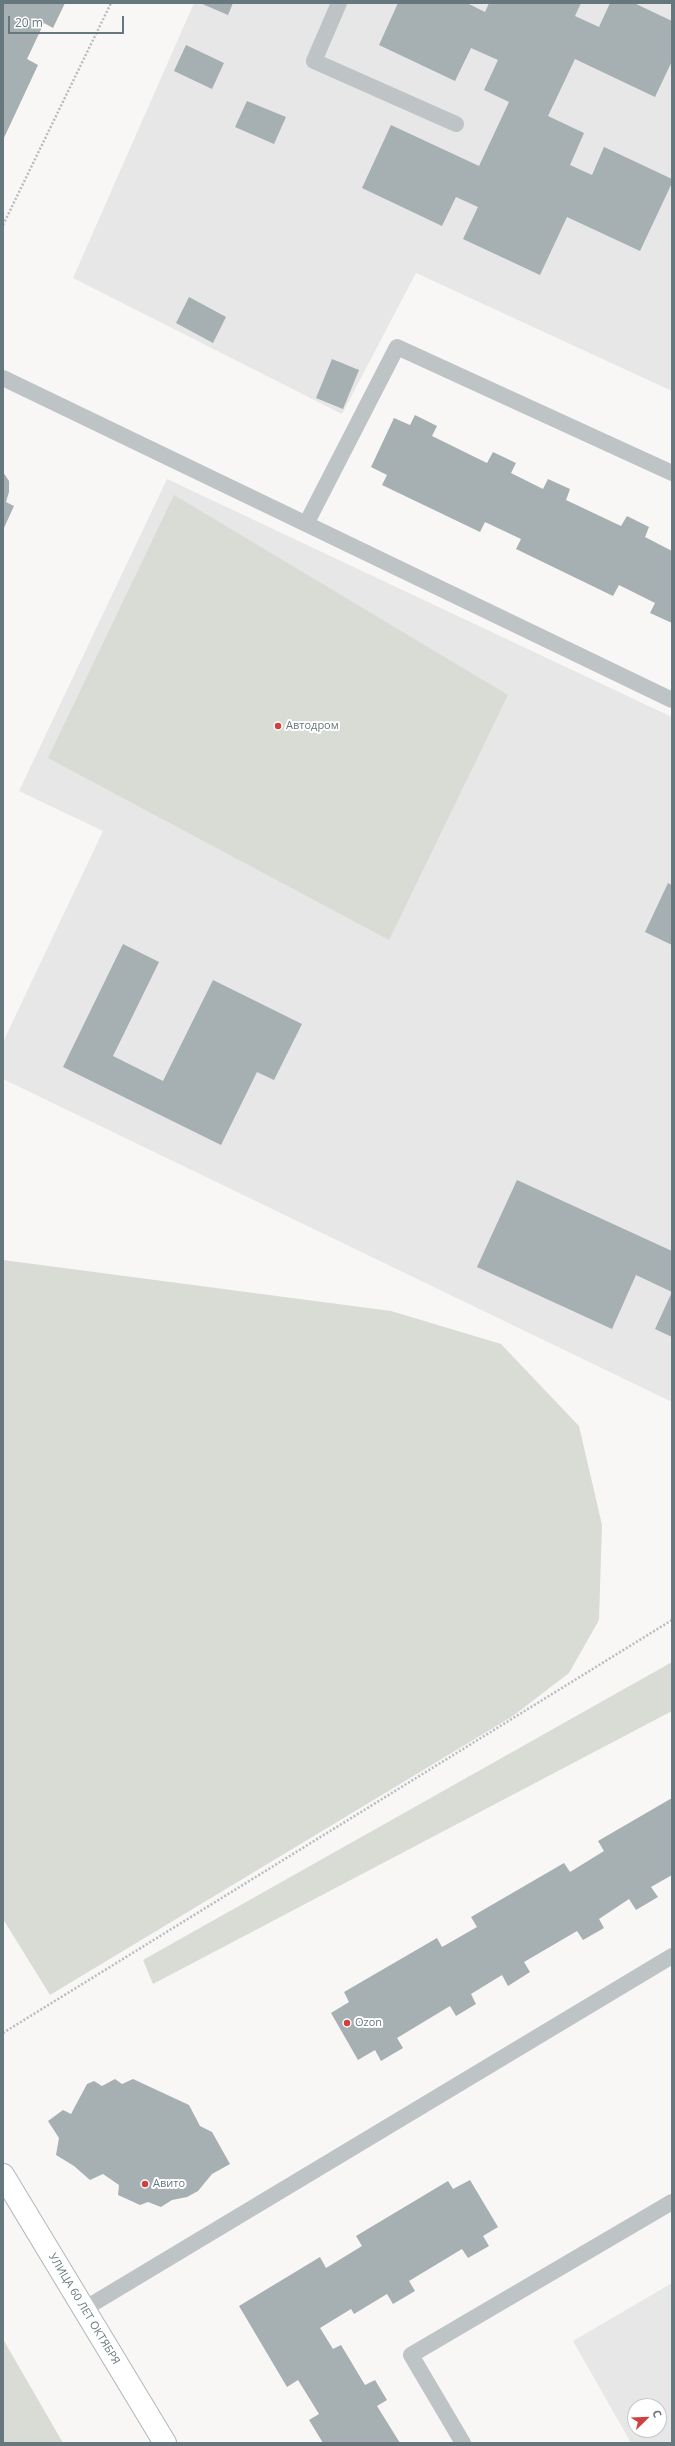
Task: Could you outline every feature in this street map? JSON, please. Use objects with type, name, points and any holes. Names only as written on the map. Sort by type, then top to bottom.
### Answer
[{"type":"street","name":"УЛИЦА 60 ЛЕТ ОКТЯБРЯ","points":[[3,2175],[165,2443]]},
{"type":"lane","points":[[339,3],[314,61],[456,124]]},
{"type":"lane","points":[[306,524],[397,347],[672,473]]},
{"type":"lane","points":[[3,378],[672,700]]},
{"type":"lane","points":[[84,2309],[672,1956]]},
{"type":"lane","points":[[463,2443],[411,2355],[672,2202]]},
{"type":"path","points":[[3,225],[111,3]]},
{"type":"path","points":[[3,2033],[672,1620]]},
{"type":"shaded area","points":[[194,3],[672,3],[672,391],[416,273],[342,414],[73,278]]},
{"type":"shaded area","points":[[167,479],[672,717],[672,1402],[3,1079],[3,1042],[103,831],[19,791]]},
{"type":"shaded area","name":"Автодром","points":[[174,495],[508,695],[389,940],[48,758]]},
{"type":"shaded area","points":[[3,1260],[391,1311],[501,1344],[579,1426],[602,1525],[599,1620],[569,1673],[513,1716],[50,1995],[3,1919]]},
{"type":"shaded area","points":[[672,1662],[672,1711],[153,1984],[143,1960]]},
{"type":"shaded area","points":[[672,2283],[672,2443],[631,2443],[628,2438],[667,2438],[667,2398],[627,2398],[627,2436],[573,2341]]},
{"type":"shaded area","points":[[3,2339],[63,2443],[3,2443]]},
{"type":"building","points":[[3,3],[65,3],[53,28],[44,23],[27,59],[38,65],[3,140]]},
{"type":"building","points":[[200,3],[233,3],[228,15]]},
{"type":"building","points":[[398,3],[467,3],[485,12],[489,3],[581,3],[575,16],[599,27],[610,3],[634,3],[672,21],[672,61],[655,97],[575,59],[548,116],[584,133],[570,165],[592,175],[604,147],[672,179],[672,183],[640,251],[567,217],[540,275],[463,239],[478,207],[456,197],[442,226],[362,188],[391,125],[479,166],[509,102],[484,90],[498,60],[471,48],[455,81],[379,45]]},
{"type":"building","points":[[186,45],[224,63],[212,89],[174,71]]},
{"type":"building","points":[[247,101],[286,117],[274,144],[235,127]]},
{"type":"building","points":[[189,297],[226,317],[213,343],[176,323]]},
{"type":"building","points":[[332,359],[359,370],[343,409],[316,398]]},
{"type":"building","points":[[415,415],[437,426],[432,436],[487,463],[493,452],[516,463],[511,473],[543,489],[548,479],[570,489],[566,500],[621,526],[627,516],[649,527],[645,537],[672,551],[672,623],[650,613],[655,603],[619,585],[613,596],[516,549],[521,539],[485,522],[480,532],[382,485],[387,475],[371,467],[394,418],[410,425]]},
{"type":"building","points":[[3,472],[9,481],[9,492],[6,502],[14,506],[3,530]]},
{"type":"building","points":[[668,883],[672,885],[672,945],[645,932]]},
{"type":"building","points":[[123,944],[159,962],[113,1056],[163,1081],[213,980],[302,1024],[274,1080],[257,1072],[221,1145],[63,1067]]},
{"type":"building","points":[[517,1180],[672,1251],[672,1292],[636,1275],[612,1329],[477,1267]]},
{"type":"building","points":[[672,1292],[672,1337],[655,1329]]},
{"type":"building","points":[[672,1798],[672,1875],[651,1887],[658,1897],[636,1910],[629,1899],[599,1919],[604,1928],[583,1940],[577,1931],[524,1962],[530,1972],[508,1986],[502,1975],[471,1994],[476,2004],[456,2016],[450,2006],[397,2038],[403,2048],[381,2061],[375,2050],[358,2060],[331,2013],[349,2002],[344,1992],[437,1938],[442,1947],[477,1927],[471,1917],[564,1863],[570,1872],[604,1851],[598,1841]]},
{"type":"building","points":[[115,2079],[122,2084],[133,2079],[189,2105],[200,2126],[212,2132],[230,2164],[212,2174],[198,2191],[187,2197],[172,2200],[161,2207],[148,2202],[140,2205],[118,2195],[119,2185],[103,2174],[90,2180],[74,2166],[56,2155],[59,2138],[48,2121],[63,2110],[71,2114],[87,2084],[94,2081],[102,2086]]},
{"type":"building","points":[[470,2180],[498,2227],[483,2236],[489,2246],[468,2258],[462,2249],[409,2281],[415,2291],[393,2304],[387,2294],[354,2314],[351,2309],[320,2328],[333,2349],[341,2345],[365,2385],[375,2380],[387,2400],[377,2406],[400,2443],[323,2443],[309,2420],[319,2414],[298,2380],[287,2387],[239,2306],[320,2257],[326,2268],[362,2246],[356,2236],[448,2181],[453,2189]]},
{"type":"place","name":"Автодром","points":[[278,726]]},
{"type":"place","name":"Ozon","points":[[347,2023]]},
{"type":"place","name":"Авито","points":[[145,2184]]}]
